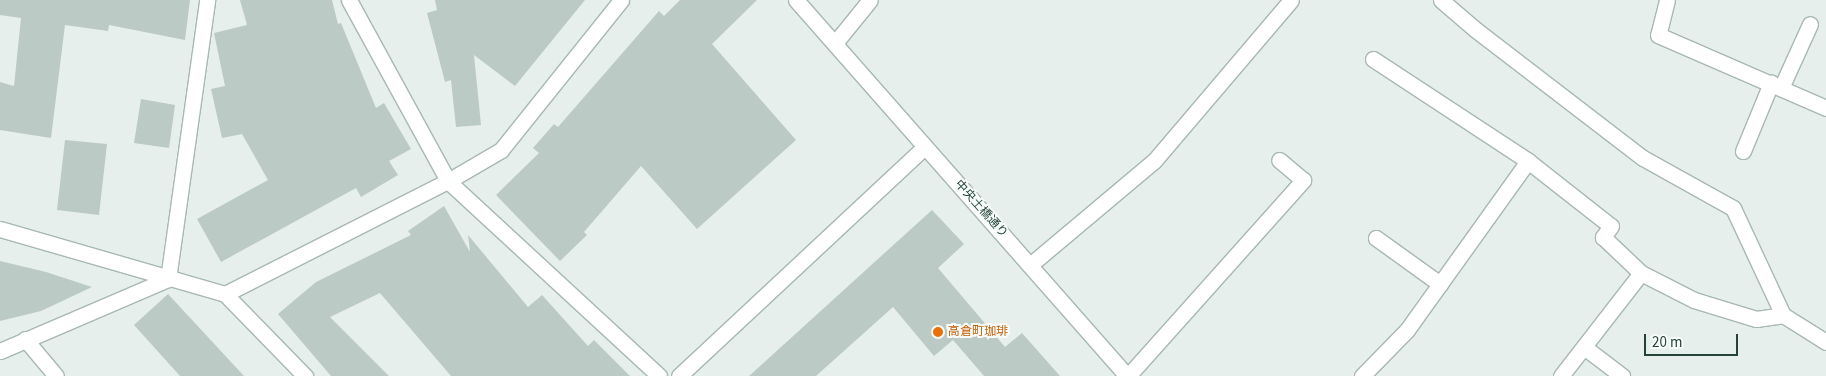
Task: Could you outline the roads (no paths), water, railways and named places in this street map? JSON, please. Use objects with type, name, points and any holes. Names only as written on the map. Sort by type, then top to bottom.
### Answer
[{"type":"street","points":[[168,279],[208,0]]},
{"type":"street","points":[[349,0],[448,181],[659,376]]},
{"type":"street","points":[[225,294],[448,181],[501,150],[621,0]]},
{"type":"street","name":"中央土橋通り","points":[[796,0],[1127,376]]},
{"type":"street","points":[[835,43],[870,0]]},
{"type":"street","points":[[1030,265],[1154,161],[1290,0]]},
{"type":"street","points":[[1441,0],[1476,30],[1643,158],[1733,208],[1783,315],[1826,342]]},
{"type":"street","points":[[1666,0],[1658,35],[1826,108]]},
{"type":"street","points":[[1743,151],[1776,85],[1810,24]]},
{"type":"street","points":[[1374,60],[1528,161],[1611,226],[1603,237],[1641,273],[1694,300],[1756,320],[1783,315]]},
{"type":"street","points":[[679,376],[925,147]]},
{"type":"street","points":[[1127,376],[1303,180],[1279,160]]},
{"type":"street","points":[[1362,376],[1407,330],[1528,161]]},
{"type":"street","points":[[0,229],[225,294],[305,376]]},
{"type":"street","points":[[1376,238],[1440,284]]},
{"type":"street","points":[[1561,376],[1641,273]]},
{"type":"street","points":[[0,351],[168,279]]},
{"type":"street","points":[[25,339],[56,376]]},
{"type":"street","points":[[1584,347],[1622,376]]},
{"type":"place","name":"高倉町珈琲","points":[[938,332]]}]
